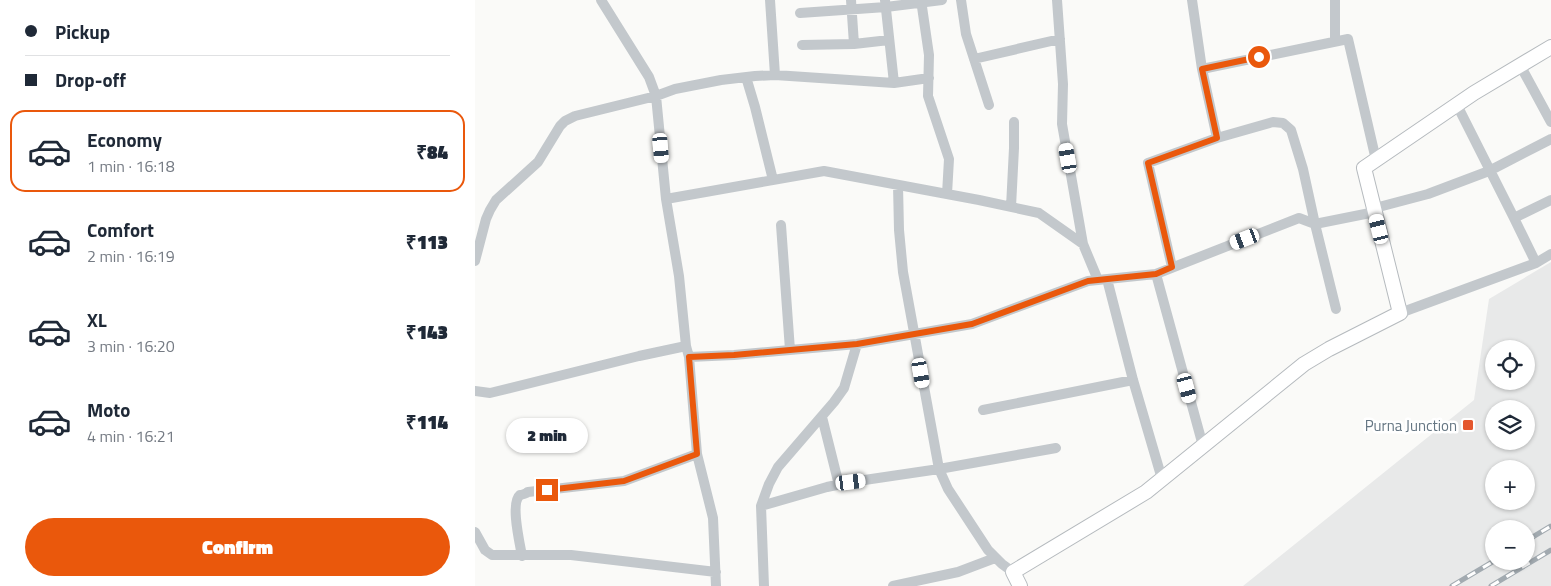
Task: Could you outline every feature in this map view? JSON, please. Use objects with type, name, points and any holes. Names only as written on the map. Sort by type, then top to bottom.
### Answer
[{"type":"main road","points":[[1020,586],[1013,572],[1146,492],[1304,364],[1329,349],[1400,313],[1365,168],[1457,105],[1551,47]]},
{"type":"street","points":[[601,0],[649,77],[656,96],[666,199],[679,276],[686,346],[689,357],[697,454],[713,518],[716,586]]},
{"type":"street","points":[[770,0],[775,75]]},
{"type":"street","points":[[800,13],[851,5],[942,0]]},
{"type":"street","points":[[961,0],[966,34],[989,105]]},
{"type":"street","points":[[1057,0],[1063,84],[1062,124],[1083,244],[1103,279],[1162,479]]},
{"type":"street","points":[[1193,0],[1202,69],[1217,138]]},
{"type":"street","points":[[1335,0],[1335,41]]},
{"type":"street","points":[[921,2],[929,55],[929,104],[949,159],[947,194]]},
{"type":"street","points":[[886,4],[894,83]]},
{"type":"street","points":[[851,5],[854,44]]},
{"type":"street","points":[[1202,69],[1348,38],[1376,160]]},
{"type":"street","points":[[974,59],[1060,39]]},
{"type":"street","points":[[802,45],[854,44],[889,40]]},
{"type":"street","points":[[1520,65],[1551,122]]},
{"type":"street","points":[[475,261],[486,219],[496,200],[538,162],[559,126],[565,120],[656,96],[675,89],[746,77],[775,75],[894,83],[929,78]]},
{"type":"street","points":[[746,77],[773,180]]},
{"type":"street","points":[[1457,105],[1536,263]]},
{"type":"street","points":[[1011,207],[1014,122]]},
{"type":"street","points":[[1172,267],[1148,163],[1217,138],[1273,122],[1283,124],[1291,130],[1303,169],[1336,309]]},
{"type":"street","points":[[689,357],[857,344],[972,324],[1088,281],[1156,274],[1299,218],[1315,224],[1375,210],[1428,194],[1489,171],[1551,139]]},
{"type":"street","points":[[666,199],[824,171],[1039,213],[1083,244]]},
{"type":"street","points":[[898,185],[899,230],[903,272],[939,469],[948,489],[988,550],[1013,572]]},
{"type":"street","points":[[1515,218],[1551,200]]},
{"type":"street","points":[[781,225],[790,350]]},
{"type":"street","points":[[1400,313],[1536,263],[1551,254]]},
{"type":"street","points":[[1156,274],[1203,446]]},
{"type":"street","points":[[764,586],[761,506],[769,484],[778,467],[798,442],[822,417],[844,388],[857,344]]},
{"type":"street","points":[[475,391],[489,393],[686,346]]},
{"type":"street","points":[[983,410],[1133,380]]},
{"type":"street","points":[[822,417],[839,485]]},
{"type":"street","points":[[761,506],[839,485],[1056,448]]},
{"type":"street","points":[[522,556],[516,511],[516,501],[520,495],[528,492],[624,481],[697,454]]},
{"type":"street","points":[[475,532],[485,550],[492,555],[571,555],[716,572]]},
{"type":"street","points":[[893,586],[958,572],[995,558]]},
{"type":"shaded area","name":"Purna Junction","points":[[1551,262],[1551,586],[1243,586],[1474,400],[1489,299]]},
{"type":"railway","points":[[1535,536],[1551,526]]},
{"type":"railway","points":[[1491,586],[1551,550]]},
{"type":"railway","points":[[1452,586],[1485,566]]},
{"type":"place","name":"Purna Junction","points":[[1468,425]]},
{"type":"route","points":[[547,490],[624,481],[697,454],[689,357],[857,344],[972,324],[1088,281],[1156,274],[1172,267],[1148,163],[1217,138],[1202,69],[1259,57]]}]
